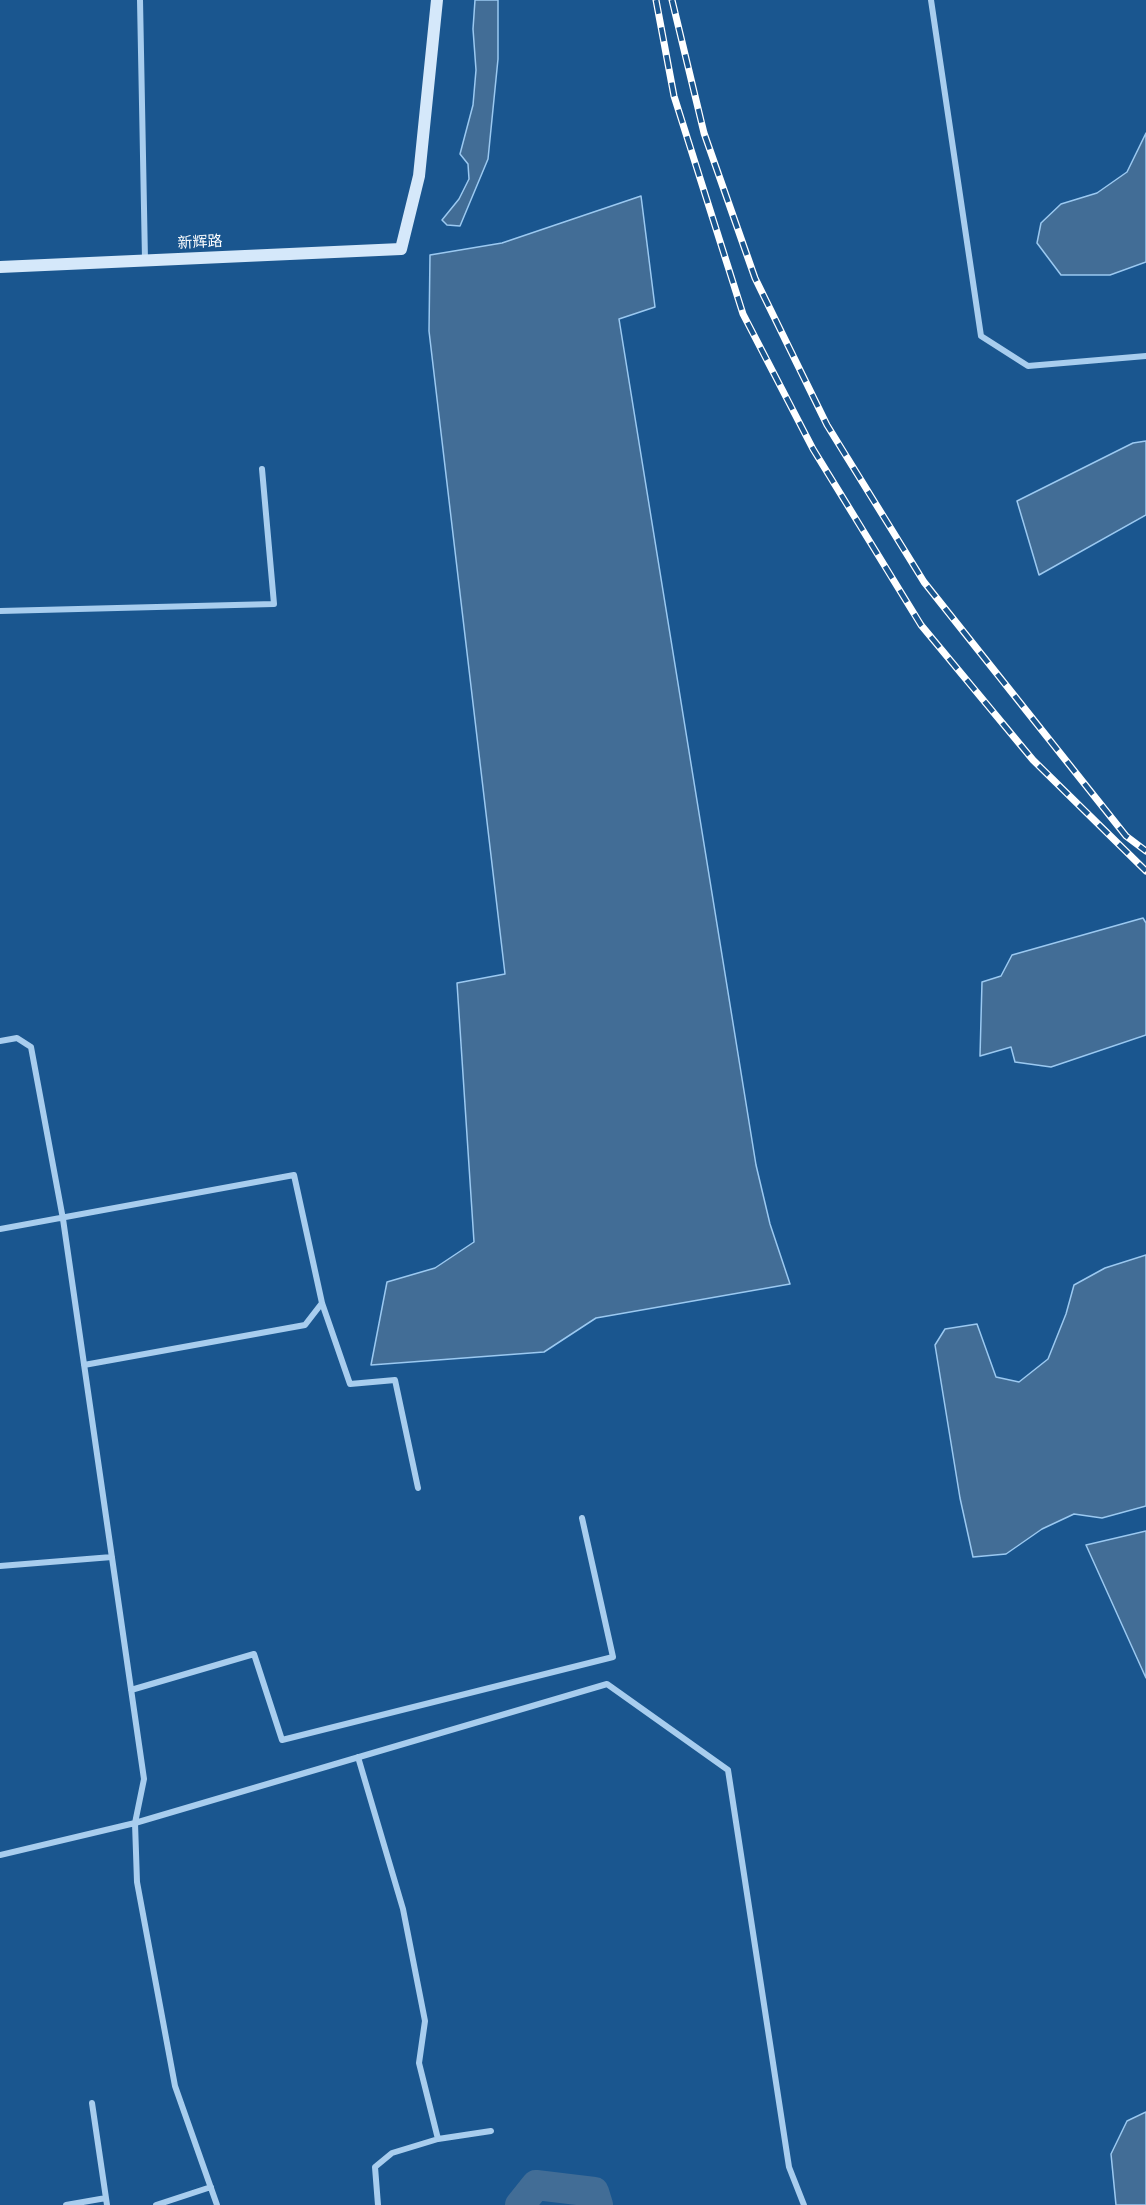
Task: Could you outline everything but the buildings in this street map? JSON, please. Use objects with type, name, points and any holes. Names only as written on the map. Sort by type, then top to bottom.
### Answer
[{"type":"street","points":[[140,0],[145,261]]},
{"type":"street","name":"新辉路","points":[[0,267],[401,249],[419,176],[437,0]]},
{"type":"street","points":[[931,0],[981,336],[1028,366],[1146,356]]},
{"type":"street","points":[[0,611],[274,604],[262,469]]},
{"type":"street","points":[[0,1041],[17,1038],[31,1047],[63,1219],[144,1779],[135,1823],[136,1882],[175,2086],[217,2205]]},
{"type":"street","points":[[0,1229],[294,1176],[322,1303],[350,1384],[395,1380],[418,1488]]},
{"type":"street","points":[[84,1365],[305,1325],[322,1303]]},
{"type":"street","points":[[131,1690],[254,1654],[282,1740],[613,1657],[582,1518]]},
{"type":"street","points":[[0,1566],[112,1557]]},
{"type":"street","points":[[0,1855],[135,1823],[607,1684],[728,1770],[789,2167],[804,2205]]},
{"type":"street","points":[[358,1757],[404,1909],[425,2021],[419,2063],[438,2139]]},
{"type":"street","points":[[66,2205],[107,2202],[92,2103]]},
{"type":"street","points":[[378,2205],[375,2167],[392,2153],[438,2139],[490,2131]]},
{"type":"street","points":[[156,2205],[210,2187]]},
{"type":"water","points":[[475,0],[498,0],[498,59],[488,159],[460,226],[447,225],[442,220],[459,199],[469,179],[468,164],[460,154],[473,105],[476,70],[473,29]]},
{"type":"water","points":[[1146,133],[1146,262],[1110,275],[1061,275],[1037,243],[1041,223],[1061,204],[1097,193],[1127,172]]},
{"type":"water","points":[[641,196],[655,307],[619,319],[756,1165],[770,1224],[790,1284],[596,1318],[544,1352],[371,1365],[387,1282],[435,1268],[474,1242],[457,983],[505,974],[429,331],[430,255],[502,243]]},
{"type":"water","points":[[1146,441],[1146,515],[1039,575],[1017,501],[1133,443]]},
{"type":"water","points":[[1143,918],[1146,923],[1146,1035],[1051,1067],[1015,1062],[1011,1047],[980,1056],[982,982],[1001,976],[1012,955]]},
{"type":"water","points":[[1146,1255],[1146,1506],[1102,1518],[1074,1514],[1042,1529],[1006,1554],[973,1557],[960,1498],[935,1345],[945,1329],[977,1324],[996,1377],[1019,1382],[1048,1359],[1066,1314],[1074,1285],[1105,1268]]},
{"type":"water","points":[[1146,1531],[1146,1678],[1086,1545]]},
{"type":"water","points":[[1146,2112],[1146,2205],[1116,2205],[1111,2154],[1127,2121]]},
{"type":"waterway","points":[[520,2205],[536,2185],[594,2192],[598,2205]]},
{"type":"railway","points":[[656,0],[674,96],[743,314],[813,449],[921,625],[1033,760],[1146,871]]},
{"type":"railway","points":[[672,0],[704,133],[755,278],[827,425],[924,582],[1126,836],[1146,851]]}]
